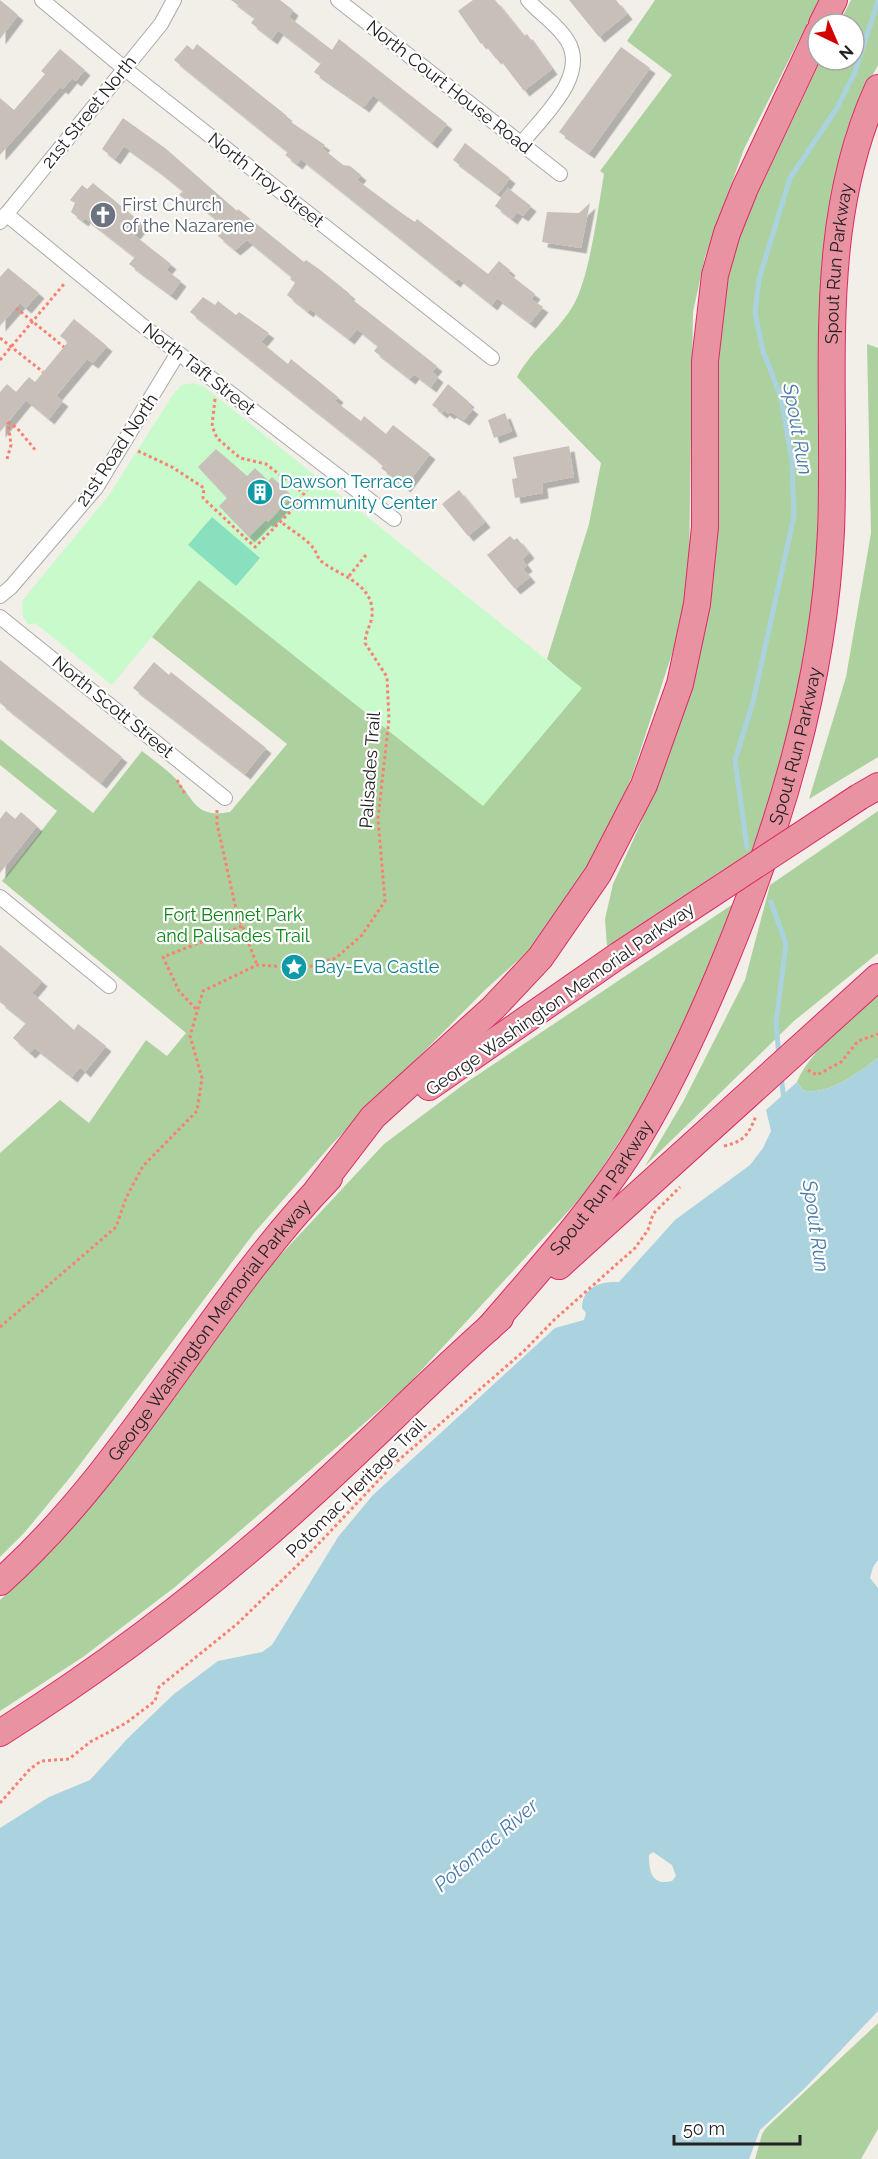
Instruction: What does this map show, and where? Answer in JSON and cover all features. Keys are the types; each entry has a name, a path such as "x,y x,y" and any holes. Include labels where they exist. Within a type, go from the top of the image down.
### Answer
{"highway":[{"path":"317,1190 374,1116 493,1008 540,958 598,874 644,785 680,684 697,604 705,527 705,361 713,285 727,233 745,188 806,58"},
{"name":"Spout Run Parkway","path":"489,1328 577,1224 632,1148 679,1063 706,1006 745,912 772,836 802,726 826,596 832,501 832,302 839,224 856,146 878,88"},
{"name":"George Washington Memorial Parkway","path":"0,1582 72,1509 140,1422 268,1248 317,1190 381,1127 447,1073 619,955 868,791"},
{"path":"0,1733 116,1654 214,1579 306,1500 489,1328 747,1108 801,1046 878,977"}],"street":[{"name":"North Troy Street","path":"42,0 125,69 492,358"},
{"name":"21st Street North","path":"3,218 161,24 174,0"},
{"name":"North Court House Road","path":"338,0 560,174"},
{"path":"521,144 560,96 571,76 574,58 568,41 528,0"},
{"name":"North Taft Street","path":"3,218 394,519"},
{"name":"21st Road North","path":"0,596 11,587 96,488 178,353"},
{"name":"North Scott Street","path":"0,617 225,798"},
{"path":"0,897 109,986"}],"path":[{"path":"0,360 64,284"},
{"path":"16,308 31,324 64,347"},
{"path":"0,338 43,372"},
{"path":"217,397 213,402 212,426 217,438 240,458 266,464 303,494"},
{"path":"7,459 10,451 8,422 17,428 37,452"},
{"path":"138,450 172,467 204,488 203,498 255,547 281,522 317,475"},
{"name":"Palisades Trail","path":"0,1327 116,1227 126,1198 143,1166 197,1111 202,1078 190,1036 203,991 257,965 305,968 336,958 362,935 385,901 378,819 389,719 387,677 365,643 372,615 368,599 363,588 349,576 336,573 318,559 314,548 281,522"},
{"path":"349,576 366,555"},
{"path":"176,779 185,794"},
{"path":"225,798 218,807 216,815 242,926 257,965"},
{"path":"196,1009 179,991 163,957 242,926"},
{"path":"804,1071 808,1070 817,1075 829,1070 841,1062 858,1041 878,1034"},
{"path":"720,1147 740,1142 753,1128 747,1108"},
{"name":"Potomac Heritage Trail","path":"0,1803 30,1769 41,1761 69,1759 90,1742 126,1723 155,1701 159,1687 244,1616 308,1555 393,1465 525,1350 555,1318 635,1248 648,1230 653,1214 687,1180"}],"green space":[{"name":"Fort Bennet Park and Palisades Trail","path":"655,0 819,0 813,12 806,12 806,26 744,149 705,257 693,312 689,563 681,626 632,776 609,830 546,935 486,989 333,1143 254,1233 72,1475 25,1532 0,1557 0,1153 60,1100 89,1123 146,1040 167,1056 186,1033 2,881 57,811 0,765 0,739 93,813 142,751 175,778 202,810 218,813 230,812 287,744 152,637 198,579 483,805 581,689 547,659 589,524 601,463 517,377 530,358 568,314 580,291 589,259 604,174 600,171 672,75 627,41"},
{"path":"851,0 878,0 878,65 862,96 838,180 821,287 817,572 796,698 759,846 607,946 605,919 613,884 640,825 672,742 717,327 724,288 746,218 815,72 866,72 866,12 845,12"},
{"path":"867,344 878,348 878,757 809,799 846,677 871,533"},
{"path":"193,383 203,386 582,688 483,806 199,580 112,685 35,623 29,625 23,617 22,601 109,495 174,393 182,385"},
{"path":"212,517 260,558 236,586 188,545"},
{"path":"878,811 878,953 794,1021 645,1166 683,1102 745,980 770,885"},
{"path":"739,900 690,1018 635,1118 586,1192 405,1388 175,1587 83,1657 0,1711 0,1600 40,1562 121,1469 259,1278 384,1144 467,1082"},
{"path":"878,995 878,1058 832,1087 822,1090 803,1090 797,1082 811,1058 821,1046"},
{"path":"878,2023 878,2129 861,2159 755,2159 766,2128"}],"water":[{"name":"Potomac River","path":"878,1058 878,1560 870,1578 878,1588 878,2011 805,2088 760,2130 749,2159 0,2159 0,1828 49,1797 90,1780 128,1738 174,1694 218,1661 262,1652 272,1645 338,1537 373,1495 555,1328 584,1320 586,1313 582,1308 583,1301 589,1290 599,1284 619,1282 675,1220 750,1165 763,1148 771,1131 766,1110 797,1082 803,1090 822,1090 842,1082","holes":["653,1852 672,1865 676,1876 672,1881 660,1881 651,1872 649,1855"]}],"building":[{"path":"0,0 18,15 0,39"},
{"path":"231,0 280,0 293,10 289,17 332,50 339,39 447,124 432,143 373,95 364,107 314,72 321,63 278,30 272,39 251,23 255,18"},
{"path":"473,0 495,0 524,36 527,34 552,69 524,91 498,57 496,59 483,42 481,44 458,11"},
{"path":"569,0 616,0 627,14 599,37"},
{"path":"197,44 287,116 285,118 325,145 322,148 343,165 350,166 361,175 357,180 415,222 417,219 488,274 499,261 510,270 508,273 535,294 531,299 543,307 530,323 497,298 492,305 458,278 455,282 301,159 297,164 285,155 288,152 174,60 187,45 193,50"},
{"path":"621,47 650,68 589,153 559,132"},
{"path":"60,49 85,70 76,81 72,78 63,89 60,87 0,155 0,98 14,110 45,74 41,71"},
{"path":"123,118 165,148 237,211 238,209 304,262 306,260 319,269 350,294 348,296 437,366 432,372 438,377 431,387 414,374 410,379 374,351 378,346 357,329 349,339 310,309 308,312 287,295 295,283 290,279 292,277 247,240 235,250 218,236 225,226 192,200 190,203 179,195 183,191 156,169 124,146 115,159 102,149"},
{"path":"465,143 510,178 498,194 453,160"},
{"name":"First Church of the Nazarene","path":"93,183 143,224 134,235 171,264 166,270 181,281 171,295 129,264 135,257 85,218 83,221 71,212 75,203 70,200 82,185 87,189"},
{"path":"508,188 531,206 523,216 517,212 512,219 495,206"},
{"path":"590,203 581,248 542,242 547,212 579,213"},
{"path":"8,268 39,293 26,308 20,303 0,326 0,277"},
{"path":"203,297 215,305 218,301 236,315 239,312 269,333 261,342 288,364 291,359 338,397 335,401 361,421 364,416 386,434 393,425 430,454 405,487 381,468 383,466 370,454 190,312"},
{"path":"74,319 107,346 93,363 87,359 56,396 63,401 49,419 26,400 0,432 0,392 7,384 16,392 29,377 35,382 68,342 60,336"},
{"path":"448,384 469,402 467,404 473,409 464,420 451,412 449,414 444,410 442,413 432,405"},
{"path":"505,413 512,431 494,438 488,420"},
{"path":"569,446 574,477 542,483 543,493 515,498 512,479 517,478 513,457"},
{"name":"Dawson Terrace Community Center","path":"216,449 247,476 255,468 268,481 272,477 292,496 268,522 266,520 249,537 219,506 227,498 198,467"},
{"path":"459,490 485,522 468,536 442,504"},
{"path":"510,536 514,540 517,538 529,553 522,559 527,566 523,569 530,577 515,589 487,555"},
{"path":"0,660 122,757 101,783 0,703"},
{"path":"154,662 169,675 171,672 266,748 245,774 133,688"},
{"path":"6,811 15,819 21,812 37,826 0,873 0,819"},
{"path":"0,945 42,981 32,993 74,1030 78,1024 106,1046 85,1072 80,1067 72,1077 35,1048 30,1053 13,1038 26,1023 0,1002"}],"waterway":[{"name":"Spout Run","path":"747,848 735,760 753,702 794,516 792,462 781,397 763,351 755,313 759,279 790,178 837,108 855,72 878,1"},
{"name":"Spout Run","path":"771,902 786,944 776,1023 779,1056"},
{"name":"Spout Run","path":"781,1075 784,1101"}],"place":[{"name":"First Church of the Nazarene","path":"103,215"},
{"name":"Dawson Terrace Community Center","path":"260,492"},
{"name":"Bay-Eva Castle","path":"294,967"}]}
